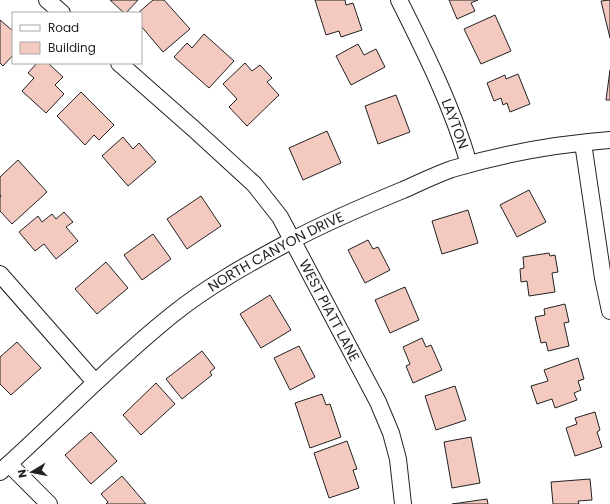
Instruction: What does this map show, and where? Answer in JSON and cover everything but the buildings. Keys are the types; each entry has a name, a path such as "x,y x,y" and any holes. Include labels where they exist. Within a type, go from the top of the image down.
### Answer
{"street":[{"path":"47,0 61,12"},
{"name":"LAYTON","path":"399,0 441,84 462,138 469,164"},
{"name":"WEST PIATT LANE","path":"120,64 196,130 254,184 280,217 366,379 391,433 398,459 403,504"},
{"name":"NORTH CANYON DRIVE","path":"5,468 95,382 167,320 200,294 226,277 293,240 344,214 450,170 469,164 517,154 610,140"},
{"path":"583,143 603,278 610,311"},
{"path":"0,274 95,382"},
{"path":"5,468 49,504"}]}
